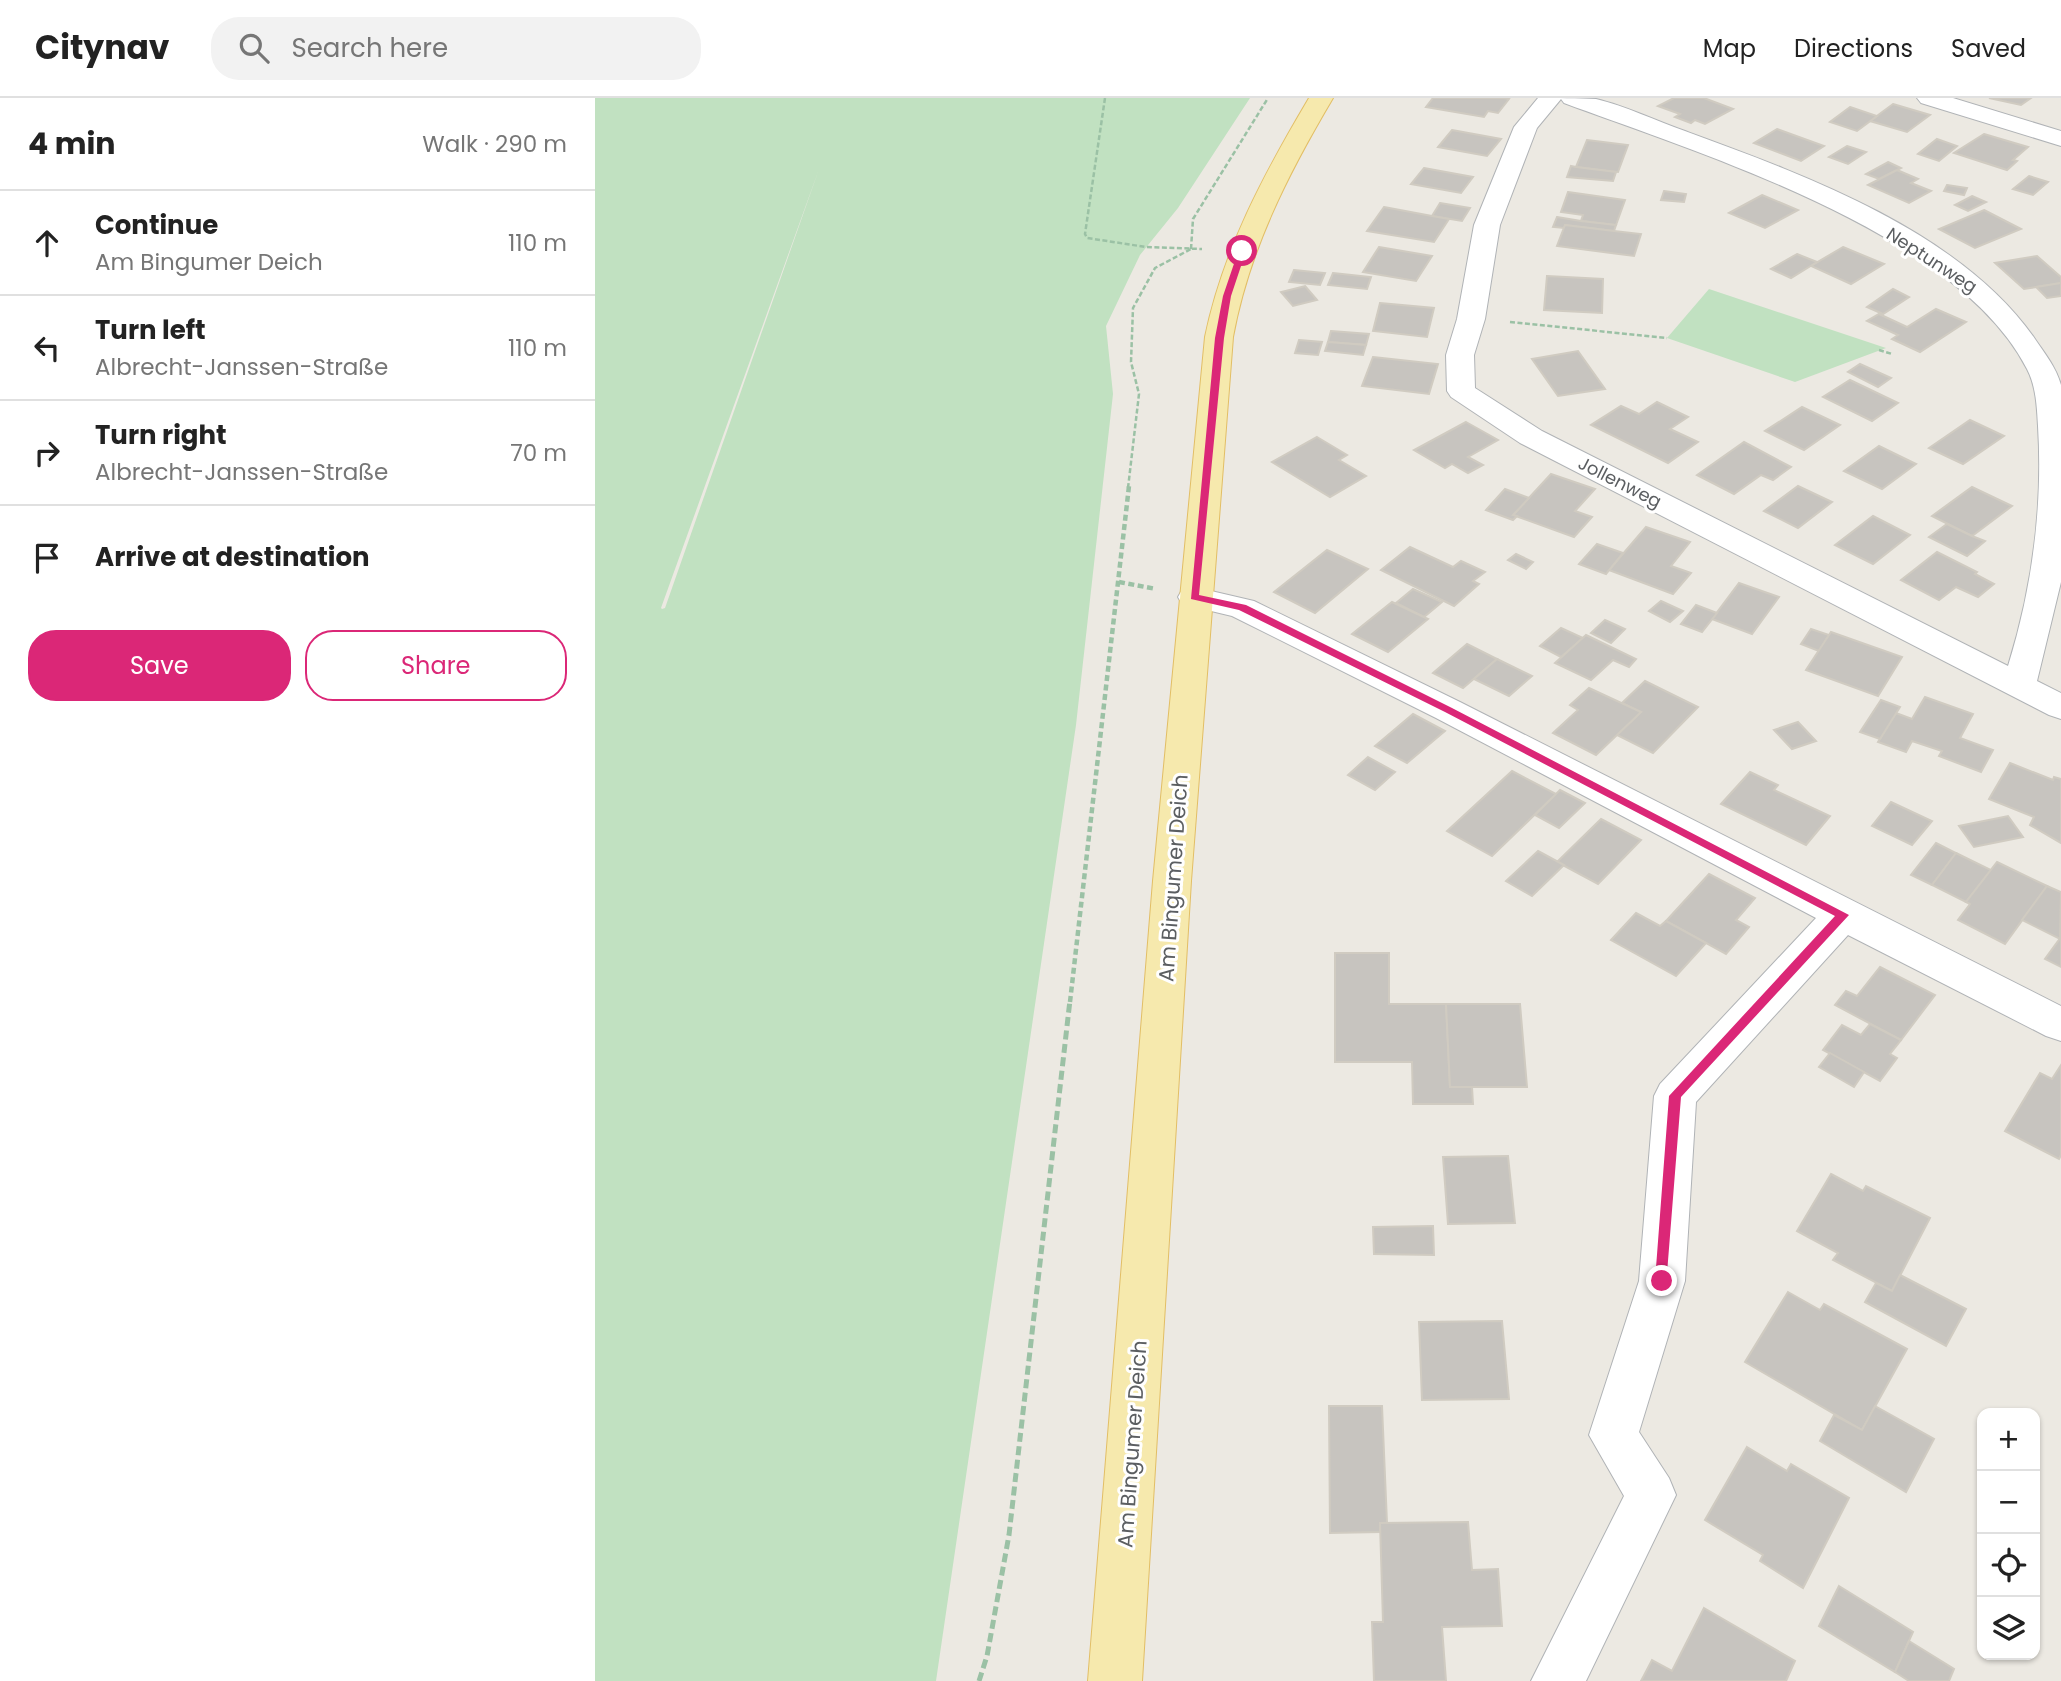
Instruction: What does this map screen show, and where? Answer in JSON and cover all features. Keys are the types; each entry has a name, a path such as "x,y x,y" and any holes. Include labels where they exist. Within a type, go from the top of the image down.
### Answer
{"main road":[{"name":"Am Bingumer Deich","path":"1115,1681 1194,597 1218,350 1227,296 1258,212 1321,98"}],"street":[{"name":"Jollenweg","path":"1550,98 1526,127 1487,225 1471,319 1460,355 1461,391 1531,437 2061,707"},
{"name":"Neptunweg","path":"1572,98 1842,204 1919,247 1968,279 2008,316 2042,369 2058,432 2059,500 2051,575 2037,631 2019,684"},
{"path":"1929,98 2061,139"},
{"path":"1194,597 1242,608 1448,710 2061,1025"},
{"path":"1558,1681 1651,1495 1614,1436 1662,1281 1675,1096 1843,915"}],"path":[{"path":"1105,98 1085,234 1087,238 1146,247 1191,249"},
{"path":"1191,249 1192,219 1268,98"},
{"path":"979,1681 987,1656 1011,1522 1119,582 1139,394 1131,362 1133,308 1156,268 1191,249"},
{"path":"1471,319 1667,338"},
{"path":"1879,350 1892,354"}],"green space":[{"path":"595,98 1250,98 1178,208 1140,255 1106,326 1113,394 1076,725 936,1681 595,1681","holes":["819,169 665,608 661,608"]},
{"path":"1709,289 1886,348 1795,382 1667,338"}],"building":[{"path":"1433,98 1509,99 1498,113 1488,111 1484,117 1426,107"},
{"path":"1674,98 1704,98 1733,109 1705,124 1695,120 1691,123 1675,117 1680,114 1658,106"},
{"path":"1989,98 2031,98 2021,105"},
{"path":"1893,104 1930,115 1907,132 1870,121"},
{"path":"1850,107 1877,116 1857,131 1830,122"},
{"path":"1777,129 1824,146 1801,161 1754,143"},
{"path":"1452,130 1501,139 1487,156 1438,147"},
{"path":"1984,134 2028,147 2013,160 2017,161 2007,170 1954,153"},
{"path":"1937,139 1957,146 1939,161 1918,154"},
{"path":"1587,140 1628,145 1618,172 1576,167"},
{"path":"1847,146 1866,152 1848,164 1829,157"},
{"path":"1888,162 1901,168 1879,179 1866,174"},
{"path":"1571,166 1616,172 1613,181 1567,177"},
{"path":"1424,168 1473,177 1461,193 1411,184"},
{"path":"1897,170 1918,179 1911,183 1931,191 1909,203 1868,185"},
{"path":"2029,176 2048,182 2033,195 2013,189"},
{"path":"1947,185 1967,188 1964,195 1944,191"},
{"path":"1664,191 1686,194 1684,202 1661,200"},
{"path":"1568,192 1625,200 1616,225 1581,221 1583,215 1561,212"},
{"path":"1762,195 1798,210 1765,228 1729,213"},
{"path":"1972,196 1986,202 1968,211 1955,205"},
{"path":"1440,203 1470,208 1462,221 1432,216"},
{"path":"1384,207 1449,219 1434,242 1367,231"},
{"path":"1984,210 2021,229 1975,248 1939,229"},
{"path":"1557,217 1616,225 1614,231 1565,225 1564,228 1553,227"},
{"path":"1565,225 1641,234 1634,256 1557,246"},
{"path":"1379,247 1432,256 1416,281 1363,272"},
{"path":"1843,247 1884,264 1851,284 1811,266"},
{"path":"1797,254 1817,262 1791,278 1771,269"},
{"path":"2037,256 2061,277 2061,283 2024,289 1995,263"},
{"path":"1294,270 1325,273 1320,285 1289,282"},
{"path":"1333,273 1371,277 1367,289 1328,285"},
{"path":"1547,276 1603,279 1602,313 1544,310"},
{"path":"2061,283 2061,296 2047,298 2036,287"},
{"path":"1305,286 1317,300 1293,306 1281,292"},
{"path":"1893,289 1909,297 1883,314 1867,307"},
{"path":"1380,303 1434,308 1427,337 1373,331"},
{"path":"1936,309 1966,322 1920,352 1892,339 1898,335 1867,321 1879,314 1907,327"},
{"path":"1331,331 1369,334 1366,345 1328,342"},
{"path":"1299,340 1322,342 1318,355 1295,353"},
{"path":"1328,342 1366,345 1363,355 1325,351"},
{"path":"1578,351 1605,389 1558,396 1532,359"},
{"path":"1373,357 1438,364 1429,394 1362,386"},
{"path":"1860,364 1891,378 1878,387 1848,372"},
{"path":"1850,380 1898,403 1872,421 1823,397"},
{"path":"1657,402 1688,417 1670,429 1698,442 1668,463 1591,425 1621,406 1639,414"},
{"path":"1802,407 1840,425 1804,450 1765,431"},
{"path":"1970,420 2004,436 1963,464 1929,448"},
{"path":"1466,422 1498,440 1468,457 1483,465 1468,473 1452,464 1445,468 1414,450"},
{"path":"1317,437 1347,455 1339,460 1366,476 1330,497 1272,462"},
{"path":"1744,442 1791,467 1773,480 1761,475 1734,494 1697,475"},
{"path":"1879,446 1916,464 1882,489 1844,471"},
{"path":"1551,474 1595,489 1575,511 1592,517 1574,537 1513,515"},
{"path":"1798,486 1832,502 1798,528 1764,511"},
{"path":"1972,487 2012,506 1972,536 1932,516"},
{"path":"1505,489 1529,498 1513,515 1517,516 1513,520 1486,510"},
{"path":"1873,516 1910,535 1873,564 1835,545"},
{"path":"1947,524 1985,541 1967,556 1929,537"},
{"path":"1646,527 1690,542 1671,566 1691,573 1673,594 1609,570"},
{"path":"1597,544 1623,553 1606,574 1579,564"},
{"path":"1410,547 1453,567 1461,561 1485,572 1473,581 1479,584 1454,606 1381,570"},
{"path":"1327,550 1368,569 1315,613 1274,592"},
{"path":"1937,552 1977,572 1975,574 1994,584 1978,597 1956,587 1939,600 1901,580"},
{"path":"1516,554 1533,562 1526,569 1508,560"},
{"path":"1739,583 1779,597 1752,634 1712,619"},
{"path":"1413,589 1442,602 1424,617 1396,603"},
{"path":"1661,601 1683,611 1670,622 1649,611"},
{"path":"1392,602 1428,619 1388,652 1352,634"},
{"path":"1696,605 1717,613 1702,632 1681,624"},
{"path":"1605,620 1625,629 1611,643 1591,633"},
{"path":"1561,628 1583,638 1561,657 1540,646"},
{"path":"1811,629 1829,635 1819,651 1801,644"},
{"path":"1831,632 1902,657 1878,696 1806,670"},
{"path":"1586,635 1636,659 1629,667 1613,660 1591,680 1555,663"},
{"path":"1467,644 1497,659 1463,688 1433,673"},
{"path":"1497,659 1532,676 1509,696 1474,679"},
{"path":"1645,681 1698,707 1653,753 1617,735 1641,712 1622,703"},
{"path":"1589,688 1641,712 1596,755 1553,733 1578,710 1570,705"},
{"path":"1925,697 1973,714 1960,738 1993,750 1981,772 1939,756 1942,751 1912,741 1906,752 1878,742 1896,713 1912,719"},
{"path":"1881,700 1900,707 1880,739 1860,732"},
{"path":"1413,714 1445,731 1407,763 1375,746"},
{"path":"1798,722 1816,741 1792,749 1774,730"},
{"path":"1368,757 1395,772 1375,790 1348,775"},
{"path":"2010,763 2053,780 2054,777 2061,779 2061,843 2030,825 2034,817 1989,799"},
{"path":"1512,771 1556,794 1492,856 1447,831"},
{"path":"1750,772 1778,785 1774,790 1830,816 1806,845 1721,804"},
{"path":"1560,790 1585,803 1559,828 1535,815"},
{"path":"1891,802 1932,821 1912,845 1872,826"},
{"path":"2008,816 2023,837 1974,847 1959,826"},
{"path":"1601,819 1641,840 1598,884 1557,862"},
{"path":"1936,843 1956,853 1932,885 1911,875"},
{"path":"1538,851 1564,865 1532,896 1506,881"},
{"path":"1956,853 1991,870 1966,902 1932,885"},
{"path":"1997,862 2047,886 2005,944 1958,920 1970,904 1966,902"},
{"path":"1709,874 1755,898 1736,920 1749,927 1726,954 1666,921"},
{"path":"2047,886 2061,892 2060,939 2022,920"},
{"path":"1636,913 1660,926 1666,921 1706,943 1676,976 1611,940"},
{"path":"2061,937 2061,967 2045,959"},
{"path":"1335,953 1389,953 1389,1004 1446,1004 1450,1087 1472,1087 1473,1104 1413,1104 1412,1062 1335,1062"},
{"path":"1880,967 1935,995 1901,1040 1835,1005 1846,991 1857,996"},
{"path":"1446,1004 1520,1004 1527,1087 1450,1087"},
{"path":"1870,1024 1901,1040 1890,1054 1897,1058 1880,1081 1823,1050 1842,1025 1861,1035"},
{"path":"1830,1053 1864,1072 1854,1087 1819,1067"},
{"path":"2061,1065 2059,1159 2005,1131 2040,1073 2052,1079"},
{"path":"1508,1156 1515,1223 1448,1224 1443,1157"},
{"path":"1831,1174 1863,1191 1866,1186 1930,1218 1892,1291 1833,1260 1838,1253 1797,1231"},
{"path":"1433,1226 1434,1255 1374,1254 1373,1227"},
{"path":"1900,1275 1966,1309 1946,1346 1865,1302 1876,1283 1892,1291"},
{"path":"1788,1292 1820,1310 1824,1304 1907,1349 1862,1430 1745,1362"},
{"path":"1502,1321 1509,1399 1422,1400 1419,1322"},
{"path":"1329,1406 1382,1406 1387,1523 1380,1523 1380,1532 1330,1533"},
{"path":"1875,1406 1934,1439 1906,1492 1820,1441 1834,1415 1862,1430"},
{"path":"1747,1447 1787,1471 1791,1464 1849,1498 1803,1588 1760,1561 1763,1555 1705,1520"},
{"path":"1468,1522 1472,1570 1498,1569 1502,1626 1442,1627 1446,1681 1374,1681 1372,1622 1383,1622 1380,1523"},
{"path":"1839,1586 1913,1632 1895,1672 1819,1626"},
{"path":"1704,1608 1795,1661 1786,1681 1641,1681 1652,1660 1672,1671"},
{"path":"1909,1641 1954,1669 1949,1681 1909,1681 1895,1672"}],"route":[{"path":"1242,251 1227,296 1219,338 1194,597 1242,608 1448,710 1843,915 1675,1096 1662,1281"}]}
